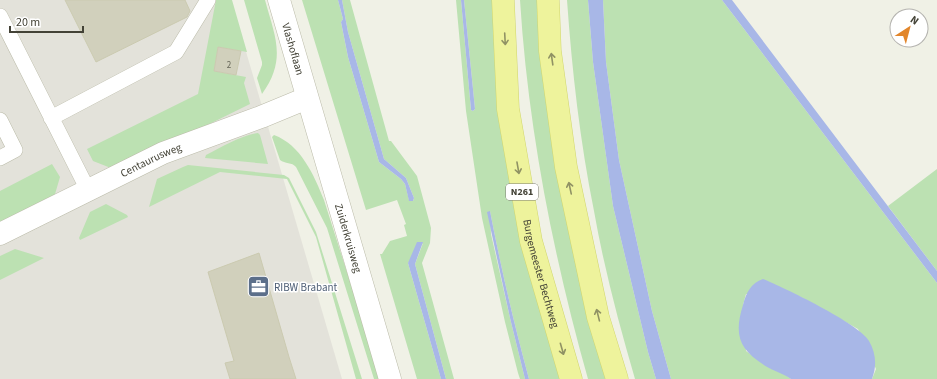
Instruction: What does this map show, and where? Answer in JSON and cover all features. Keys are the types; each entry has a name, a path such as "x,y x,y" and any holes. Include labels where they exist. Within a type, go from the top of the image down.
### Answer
{"main road":[{"name":"Burgemeester Bechtweg","path":"503,0 508,109 531,241 570,379"},
{"path":"548,0 550,51 566,168 598,317 617,379"}],"street":[{"name":"Vlashoflaan","path":"279,0 307,98"},
{"name":"Centaurusweg","path":"0,234 163,153 261,117 307,98"},
{"name":"Zuiderkruisweg","path":"307,98 390,379"}],"lane":[{"path":"52,118 176,52 208,0"},
{"path":"0,16 88,190"},
{"path":"0,120 15,150 0,158"}],"shaded area":[{"path":"0,0 228,0 237,21 342,379 0,379"}],"green space":[{"path":"216,0 232,0 247,52 218,47 214,71 246,77 244,83 250,104 116,170 93,161 87,149 198,94"},
{"path":"244,0 265,0 275,37 277,59 270,81 262,94 257,78 262,62"},
{"path":"302,0 338,0 343,19 341,22 348,57 379,162 401,179 405,184 409,200 413,201 414,198 406,178 384,159 348,32 342,0 350,0 389,141 391,141 417,176 431,228 430,243 422,263 454,379 446,379 415,264 423,243 408,263 441,379 417,379 380,254 382,254 390,241 407,236 404,225 406,224 397,200 366,210"},
{"path":"456,0 461,0 471,110 473,111 475,109 464,0 493,0 560,379 529,379 508,296 490,211 491,234 525,379 520,379 518,373 482,218 466,111"},
{"path":"520,0 540,0 607,379 588,379 575,332 553,238 529,96"},
{"path":"567,0 588,0 593,62 613,206 648,352 656,379 635,379 607,275 589,185 581,132 571,53"},
{"path":"603,0 722,0 937,283 937,379 872,379 876,369 858,329 799,296 746,294 743,305 746,351 770,368 782,372 791,379 671,379 652,311 619,160 606,62"},
{"path":"258,133 260,135 268,164 205,158 206,155 231,142 251,134"},
{"path":"274,135 292,146 299,153 311,171 320,190 381,379 374,379 327,228 296,167 293,164 280,160 272,137"},
{"path":"52,164 60,177 53,201 0,227 0,191"},
{"path":"188,165 284,175 289,178 316,232 362,379 356,379 316,237 287,179 220,172 149,207 157,179"},
{"path":"937,169 937,271 888,206"},
{"path":"106,204 127,215 128,217 80,240 79,238 90,212"},
{"path":"15,249 44,258 0,280 0,256"}],"water":[{"path":"338,0 342,0 348,32 384,159 406,178 414,198 413,201 409,201 405,184 401,179 379,162 348,57 341,22 343,19"},
{"path":"461,0 464,0 475,109 473,111 471,110"},
{"path":"588,0 603,0 606,62 619,160 652,311 671,379 656,379 648,352 613,206 593,62"},
{"path":"722,0 732,0 937,271 937,283"},
{"path":"490,211 508,296 529,379 525,379 510,318 487,212"},
{"path":"417,242 423,242 415,264 446,379 441,379 408,263"},
{"path":"763,279 837,316 863,334 869,341 875,360 875,369 872,379 791,379 759,362 751,355 745,349 739,335 740,316 747,293 755,283"}],"building":[{"path":"65,0 185,0 190,11 187,17 96,62"},
{"path":"218,47 241,51 236,75 214,71"},
{"path":"259,253 296,379 230,379 225,363 234,361 208,272"}],"place":[{"name":"RIBW Brabant","path":"258,287"}]}
